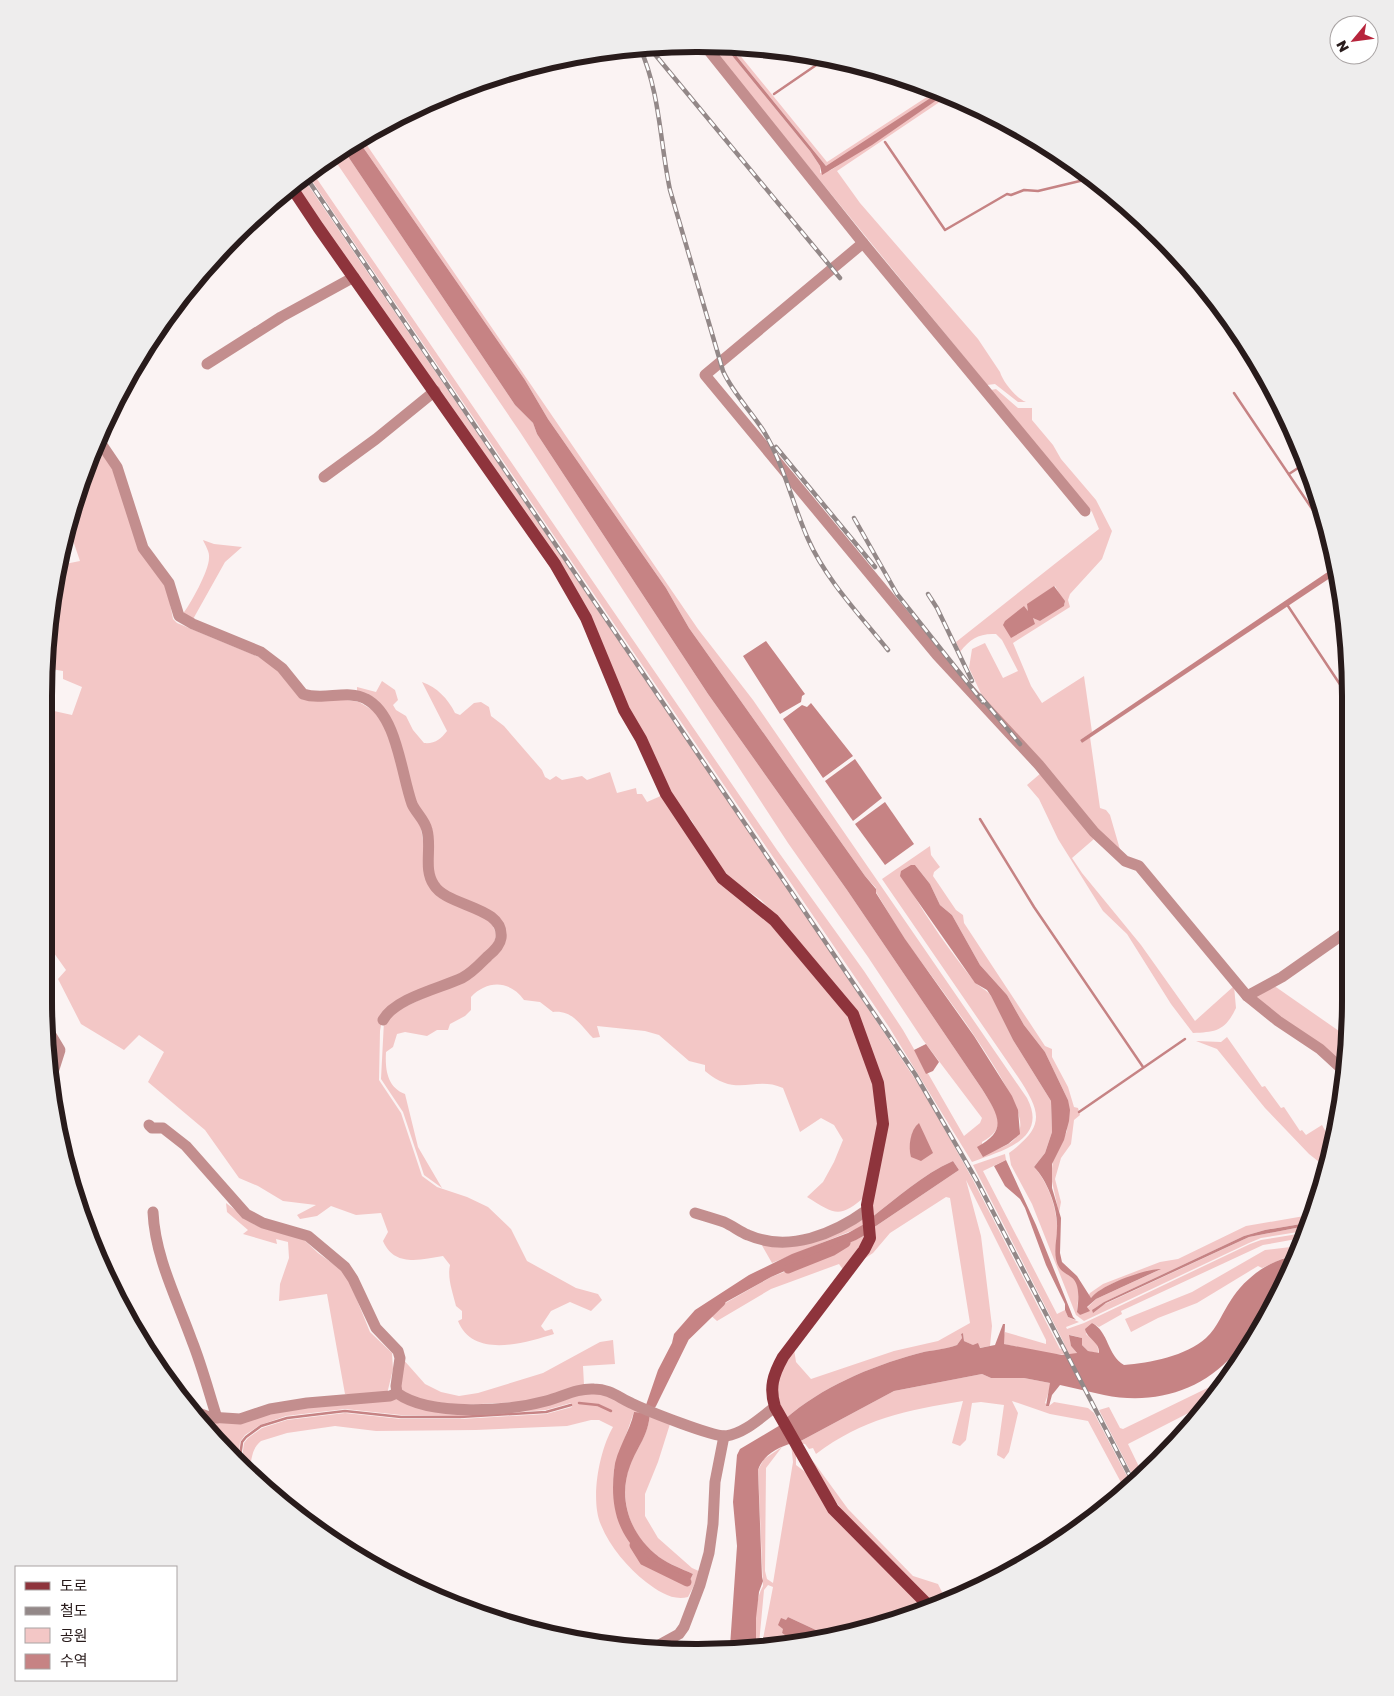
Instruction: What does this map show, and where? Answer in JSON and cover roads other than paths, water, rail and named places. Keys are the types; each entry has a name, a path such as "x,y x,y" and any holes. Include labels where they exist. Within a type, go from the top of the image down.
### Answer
{"main road":[{"path":"296,193 435,390 571,591 600,648 624,710 641,739 660,783 710,861 734,889 761,908 774,920 853,1014 876,1076 882,1111 882,1131 868,1221 870,1238 864,1250 777,1368 771,1385 779,1413 833,1509 925,1601"}],"street":[{"path":"711,53 863,243 1085,511"},
{"path":"863,243 705,375 937,655 1039,766 1094,832 1125,861 1139,866 1246,996 1320,1049 1338,1065"},
{"path":"207,364 281,317 354,277"},
{"path":"324,477 376,439 435,390"},
{"path":"103,447 117,467 143,548 169,583 179,616 193,624 260,652 282,668 303,694 320,697 356,696 373,704 391,725 411,800 427,827 428,861 432,882 441,894 449,900 485,912 499,928 501,938 498,945 471,973 418,995 390,1012 383,1020"},
{"path":"1246,996 1282,977 1342,935"},
{"path":"54,1040 60,1050 56,1062"},
{"path":"149,1125 152,1128 163,1128 186,1146 205,1165 230,1198 246,1214 262,1223 302,1233 345,1268 353,1279 376,1328 398,1350 400,1358 396,1386 398,1393 415,1402 435,1406 484,1408 525,1405 580,1390 595,1389 609,1391 640,1407 724,1436 779,1413"},
{"path":"152,1212 163,1264 193,1344 217,1418"},
{"path":"695,1213 725,1222 748,1236 764,1240 782,1241 820,1237 839,1228 868,1221"},
{"path":"207,1417 247,1418 261,1412 307,1402 390,1396 398,1393"},
{"path":"663,1642 678,1634 684,1627 700,1585 709,1553 713,1524 715,1482 724,1436"}],"water":[{"path":"730,54 735,54 826,166 931,97 937,100 872,145 822,175 820,166 810,151"},
{"path":"363,147 525,380 548,419 666,588 689,628 876,889 876,893 905,939 974,1036 1012,1096 1018,1110 1020,1134 1008,1144 983,1157 977,1147 994,1134 998,1121 988,1098 847,890 708,694 537,434 533,423 515,405 348,156"},
{"path":"1329,571 1330,578 1082,743 1080,740"},
{"path":"1054,586 1065,601 1064,606 1040,621 1033,618 1035,624 1011,638 1003,625 1005,621 1024,606 1028,611 1027,604"},
{"path":"766,641 805,694 802,696 801,702 780,714 743,656"},
{"path":"811,703 853,756 823,778 783,719 802,705 807,707"},
{"path":"855,759 882,798 853,821 825,781"},
{"path":"885,802 914,844 885,865 855,824"},
{"path":"911,865 915,865 930,884 940,905 952,915 980,965 1007,995 1024,1025 1045,1052 1068,1100 1070,1110 1069,1121 1064,1140 1052,1164 1052,1188 1061,1218 1060,1253 1062,1262 1077,1276 1091,1298 1113,1283 1144,1272 1161,1269 1096,1299 1087,1307 1090,1311 1080,1315 1077,1312 1078,1297 1075,1281 1062,1271 1056,1259 1057,1220 1054,1203 1043,1179 1034,1167 1045,1153 1052,1132 1051,1101 1013,1040 987,990 975,983 900,876 901,871"},
{"path":"926,1044 939,1062 933,1071 926,1074 914,1050"},
{"path":"919,1123 933,1153 921,1161 911,1157 910,1148 910,1139"},
{"path":"1006,1160 1036,1225 1073,1317 1076,1320 1068,1317 1065,1304 1046,1265 1025,1208 1020,1199 1005,1186 994,1166"},
{"path":"953,1161 959,1170 873,1228 871,1218 921,1180"},
{"path":"866,1223 867,1234 771,1277 717,1307 692,1325 677,1347 652,1408 646,1405 658,1370 672,1343 674,1334 695,1310 749,1275 792,1254 848,1233"},
{"path":"1300,1224 1299,1227 1249,1237 1106,1303 1093,1313 1092,1310 1104,1302 1244,1236 1265,1230"},
{"path":"1287,1258 1275,1284 1236,1352 1220,1368 1206,1378 1174,1393 1140,1398 1122,1398 1060,1385 1052,1395 1049,1406 1046,1406 1050,1383 1024,1378 991,1378 982,1374 894,1391 797,1443 785,1419 814,1397 847,1379 898,1359 957,1345 963,1333 964,1341 973,1345 978,1343 980,1348 995,1345 1003,1324 1005,1324 1004,1344 1062,1355 1077,1353 1071,1346 1069,1335 1082,1338 1082,1345 1088,1351 1099,1353 1098,1346 1085,1329 1092,1323 1102,1332 1118,1361 1124,1365 1167,1358 1188,1350 1206,1338 1214,1329 1243,1284 1258,1271"},
{"path":"634,1412 650,1413 645,1435 633,1459 626,1479 625,1492 629,1516 634,1528 649,1548 663,1560 693,1574 690,1580 684,1577 682,1580 678,1579 646,1560 625,1536 619,1522 613,1489 614,1470 617,1455"},
{"path":"782,1424 793,1443 772,1452 763,1460 758,1470 763,1581 759,1592 756,1640 730,1642 737,1546 733,1502 737,1455 740,1449"},
{"path":"788,1617 819,1632 788,1637 782,1633 783,1629 778,1625 781,1618 786,1620"}],"waterway":[{"path":"774,94 818,64"},
{"path":"885,142 945,230 1007,194 1011,195 1024,190 1038,191 1082,181"},
{"path":"1234,393 1314,512"},
{"path":"1289,474 1299,468"},
{"path":"1288,606 1342,687"},
{"path":"980,819 1034,907 1143,1067"},
{"path":"1079,1112 1185,1039"},
{"path":"788,1269 833,1251 846,1243"},
{"path":"652,1404 685,1337 721,1302"},
{"path":"579,1403 598,1405 611,1411"},
{"path":"240,1454 242,1442 246,1437 261,1426 287,1418 345,1411 401,1417 460,1417 546,1412 571,1405"},
{"path":"634,1545 644,1561 687,1582"}],"railway":[{"path":"655,54 840,278"},
{"path":"643,55 656,100 670,190 723,371 732,387 763,430 777,456 802,525 815,554 844,597 888,650"},
{"path":"310,183 915,1074 977,1181 1130,1476"},
{"path":"776,447 875,567"},
{"path":"854,518 897,594 983,702"},
{"path":"928,594 937,608 972,681"},
{"path":"980,696 1020,744"}]}
